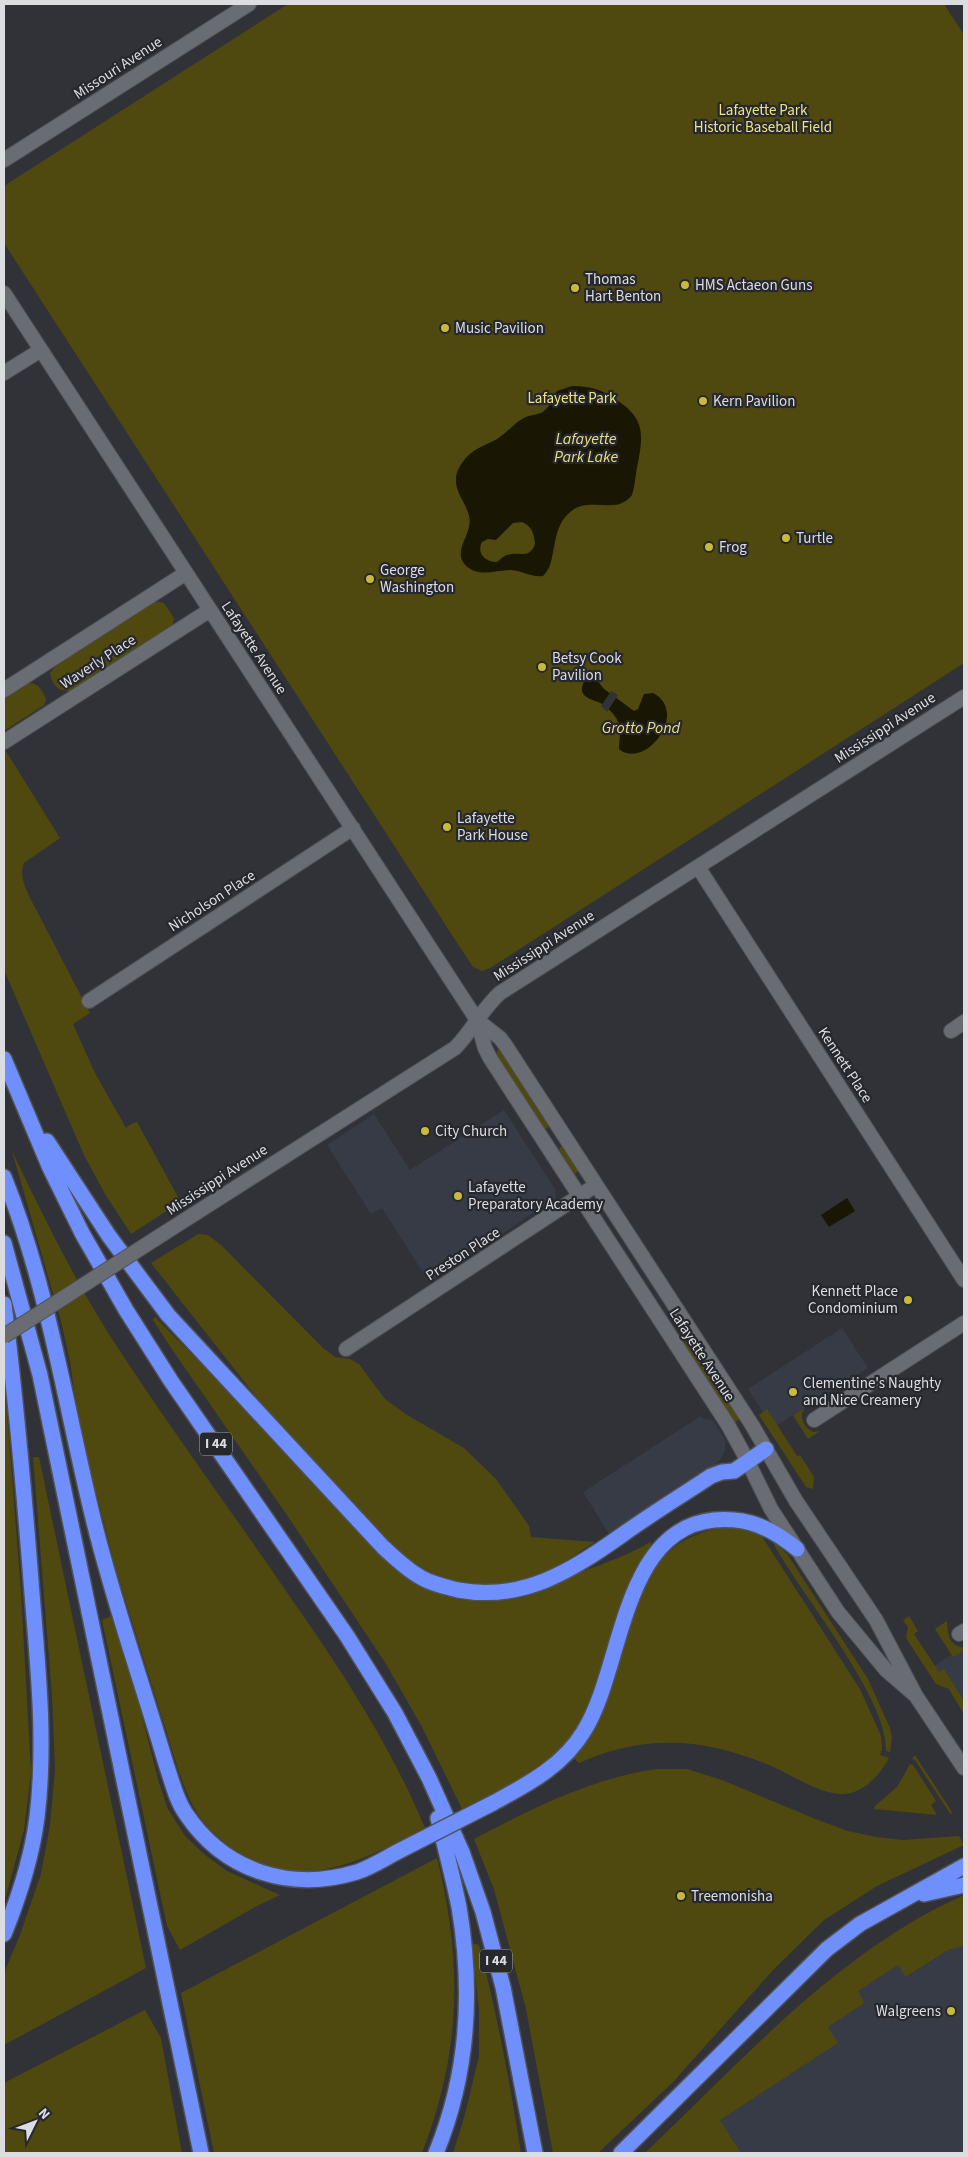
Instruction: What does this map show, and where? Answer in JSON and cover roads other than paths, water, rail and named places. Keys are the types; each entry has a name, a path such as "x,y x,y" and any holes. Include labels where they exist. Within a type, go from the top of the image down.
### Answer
{"highway":[{"name":"I 44","path":"4,1059 82,1233 126,1310 171,1381 347,1636 395,1713 428,1778 462,1852 483,1912 503,1988 535,2153"},
{"path":"21,1100 109,1236 168,1315 383,1547 403,1565 423,1578 447,1588 470,1592 497,1593 522,1590 546,1580 609,1545 711,1476 722,1472 734,1471 766,1449"},
{"path":"4,1177 21,1221 51,1331 77,1453 108,1574 169,1774 185,1813 214,1846 233,1860 254,1871 280,1878 304,1881 332,1878 358,1871 493,1803 550,1770 568,1753 584,1732 595,1711 606,1686 630,1601 641,1574 653,1556 667,1541 684,1529 710,1520 734,1519 756,1523 768,1528 797,1549"},
{"path":"4,1243 40,1375 201,2153"},
{"path":"4,1304 21,1457 40,1716 41,1768 37,1819 17,1902 4,1934"},
{"path":"428,1778 458,1907 466,1962 467,2011 463,2053 455,2095 436,2153"},
{"path":"621,2153 812,1962 860,1924 964,1866"},
{"path":"905,1898 964,1885"}],"street":[{"name":"Missouri Avenue","path":"4,160 233,8 249,4"},
{"name":"Lafayette Avenue","path":"4,293 477,1020 490,1058 728,1425 771,1510 853,1633 886,1670 916,1696"},
{"path":"4,373 41,350"},
{"name":"Waverly Place","path":"4,690 186,573"},
{"name":"Waverly Place","path":"4,742 210,610"},
{"name":"Mississippi Avenue","path":"4,1336 448,1053 464,1039 500,993 964,697"},
{"name":"Nicholson Place","path":"89,1001 352,828"},
{"name":"Kennett Place","path":"698,867 964,1280"},
{"name":"Lafayette Avenue","path":"477,1020 500,1038 506,1046 766,1449 796,1501 880,1628 916,1696 964,1768"},
{"path":"951,1031 964,1022"},
{"name":"Preston Place","path":"346,1349 596,1185"},
{"path":"814,1420 964,1322"}],"water":[{"name":"Lafayette Park Lake","path":"572,386 595,389 610,396 633,414 638,421 640,429 641,447 632,495 618,504 585,505 569,513 559,529 551,563 543,576 510,570 483,573 473,571 461,558 470,518 457,487 458,470 472,452 497,439 524,418 543,412 549,406 557,391","holes":["522,522 532,531 535,540 533,549 530,552 507,555 497,562 489,561 481,554 480,546 482,542 488,539 496,540 513,523"]},
{"name":"Grotto Pond","path":"589,674 593,675 604,689 634,711 638,709 644,694 653,693 663,702 667,713 665,725 660,736 651,746 640,752 629,754 619,749 620,728 614,715 605,706 583,694 583,684"},
{"path":"847,1198 855,1211 829,1227 821,1215"}],"place":[{"name":"HMS Actaeon Guns","path":"685,285"},
{"name":"Thomas Hart Benton","path":"575,288"},
{"name":"Music Pavilion","path":"445,328"},
{"name":"Kern Pavilion","path":"703,401"},
{"name":"Turtle","path":"786,538"},
{"name":"Frog","path":"709,547"},
{"name":"George Washington","path":"370,579"},
{"name":"Betsy Cook Pavilion","path":"542,667"},
{"name":"Lafayette Park House","path":"447,827"},
{"name":"City Church","path":"425,1131"},
{"name":"Lafayette Preparatory Academy","path":"458,1196"},
{"name":"Kennett Place Condominium","path":"908,1300"},
{"name":"Clementine's Naughty and Nice Creamery","path":"793,1392"},
{"name":"Treemonisha","path":"681,1896"},
{"name":"Walgreens","path":"951,2011"}],"park label":[{"name":"Lafayette Park Historic Baseball Field","path":"763,118"},
{"name":"Lafayette Park","path":"572,398"}]}
